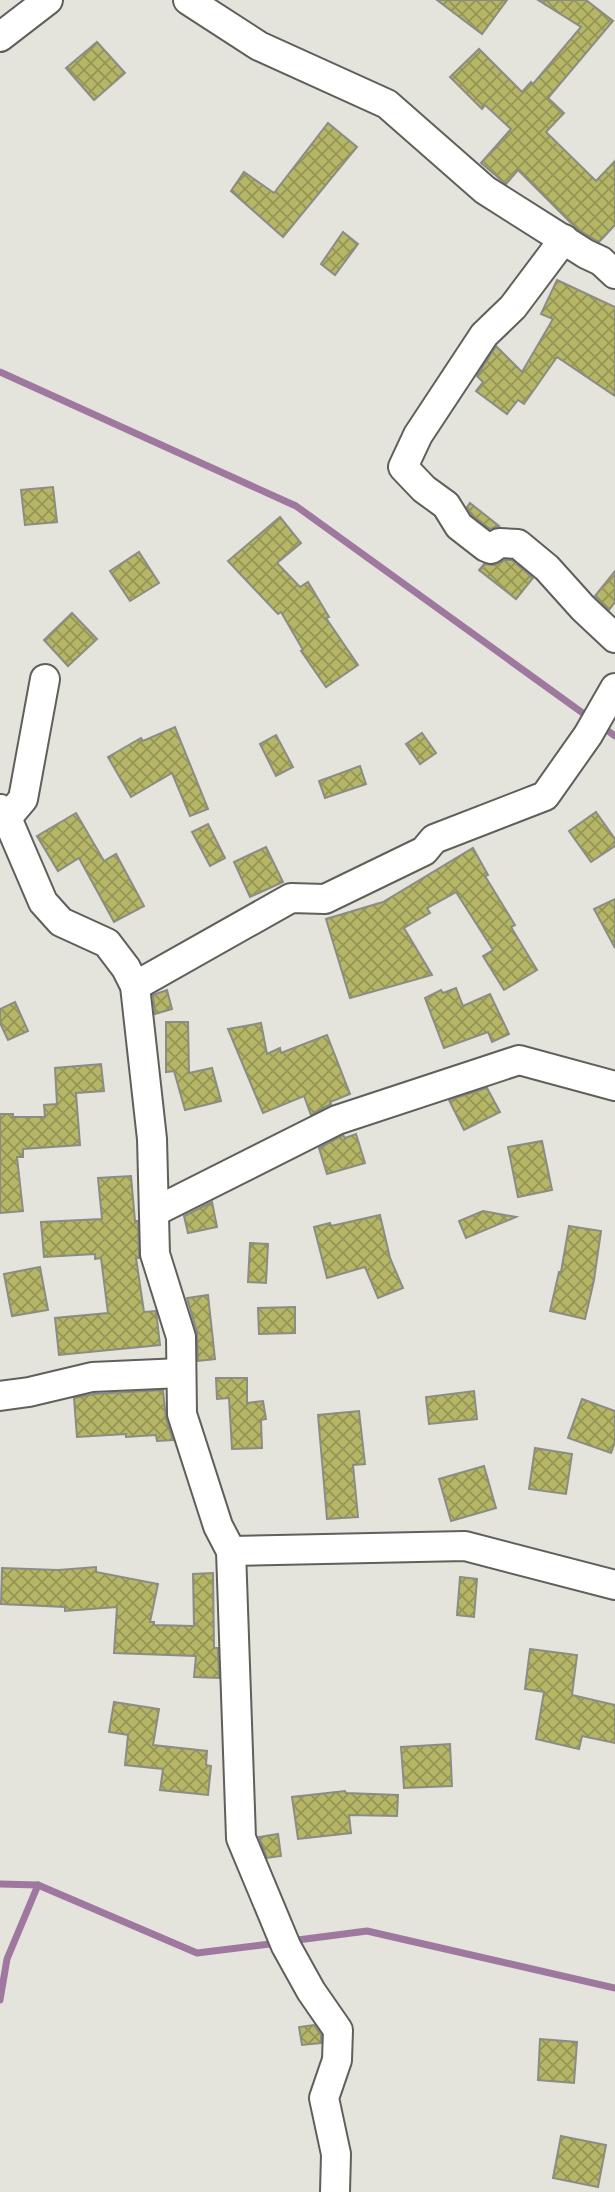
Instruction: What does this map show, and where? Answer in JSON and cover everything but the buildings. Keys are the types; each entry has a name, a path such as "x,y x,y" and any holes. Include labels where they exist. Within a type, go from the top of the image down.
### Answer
{"street":[{"path":"0,37 48,0"},
{"path":"188,0 259,46 387,104 485,190 601,261 615,274"},
{"path":"564,240 513,307 484,335 418,435 403,467 424,489 446,505 459,526 486,547 491,549 499,542 519,544 547,568 615,638"},
{"path":"45,679 23,799 4,814 43,902 61,922 107,943 126,968 135,986 152,1139 155,1254 181,1337 183,1414 218,1526 231,1551 241,1838 286,1946 311,1991 338,2030 337,2060 324,2098 336,2154 335,2192"},
{"path":"135,986 291,898 325,900 424,851 434,839 545,796 588,735 615,688"},
{"path":"154,1212 337,1120 519,1060 615,1086"},
{"path":"0,1396 92,1377 181,1373"},
{"path":"231,1551 465,1546 615,1585"}],"waterway":[{"path":"0,372 296,506 591,719"},
{"path":"601,726 615,736"},
{"path":"0,1884 38,1885 197,1953 278,1943"},
{"path":"0,2000 7,1959 38,1885"},
{"path":"290,1941 367,1931 615,1988"}]}
